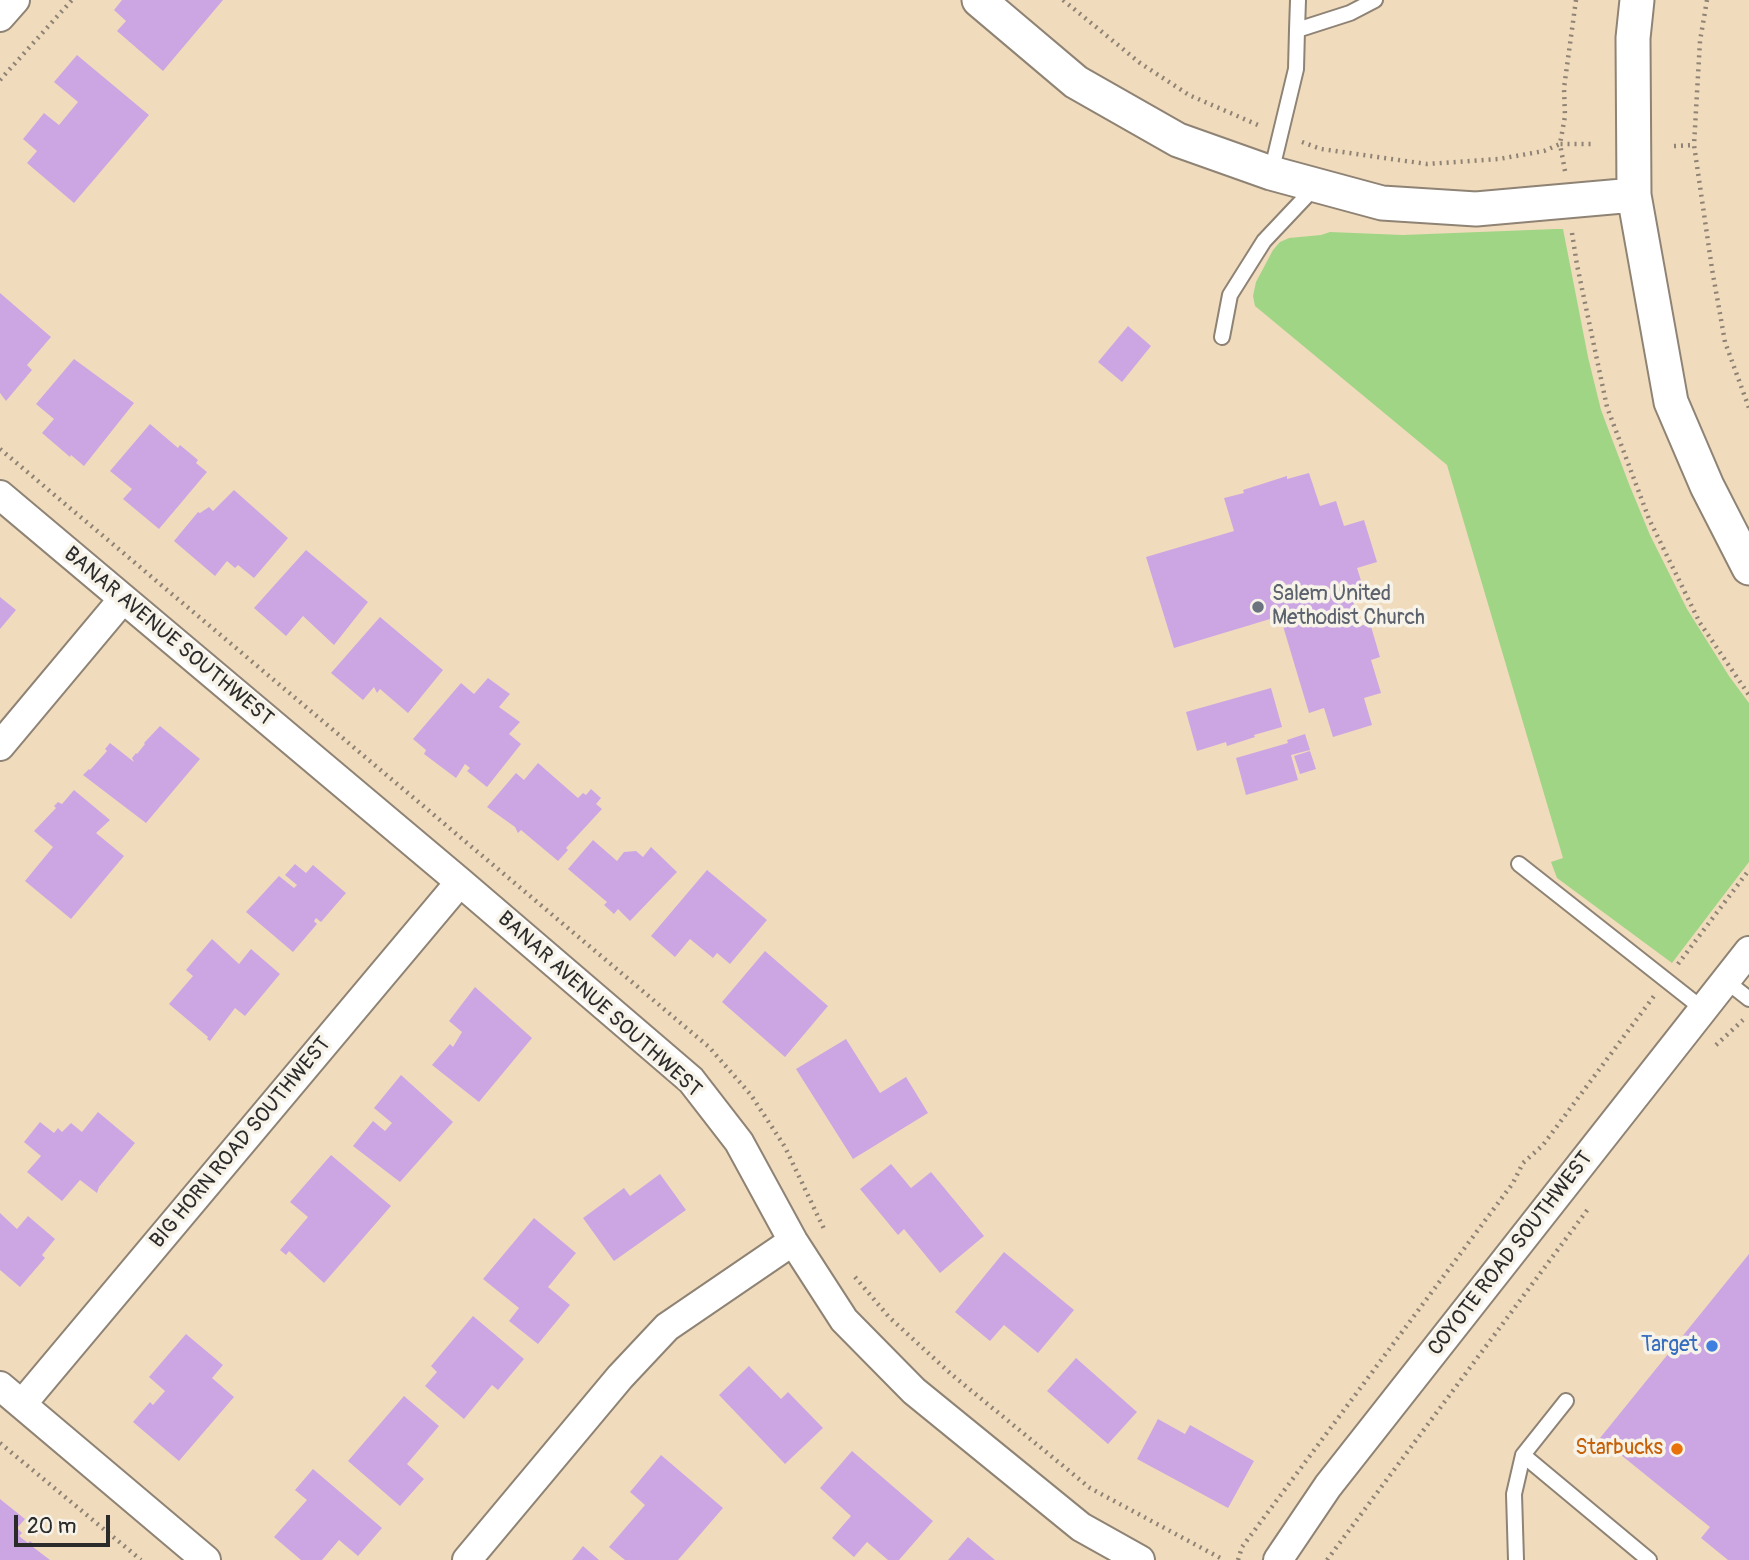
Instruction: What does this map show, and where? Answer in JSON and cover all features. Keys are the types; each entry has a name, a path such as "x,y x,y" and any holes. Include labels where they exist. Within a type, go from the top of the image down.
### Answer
{"street":[{"path":"0,17 15,0"},
{"path":"1637,0 1633,38 1634,195 1671,402 1707,486 1749,568"},
{"path":"987,3 1076,82 1178,139 1271,173 1382,203 1476,209 1634,195"},
{"name":"BANAR AVENUE SOUTHWEST","path":"0,495 691,1080 739,1142 793,1241 844,1320 914,1391 1081,1527 1140,1560"},
{"path":"0,746 123,600"},
{"name":"BIG HORN ROAD SOUTHWEST","path":"22,1404 460,882"},
{"name":"COYOTE ROAD SOUTHWEST","path":"1278,1560 1328,1486 1749,951"},
{"path":"467,1560 620,1377 667,1327 793,1241"},
{"path":"0,1385 206,1560"}],"lane":[{"path":"1271,173 1296,69 1298,0"},
{"path":"1297,30 1350,13 1375,0"},
{"path":"1222,337 1230,295 1264,241 1315,186"},
{"path":"1519,864 1704,1010"},
{"path":"1726,981 1749,999"},
{"path":"1516,1560 1514,1494 1523,1455 1566,1401"},
{"path":"1523,1455 1649,1560"}],"path":[{"path":"0,80 72,0"},
{"path":"1063,0 1140,63 1189,94 1321,149 1426,164 1499,159 1544,151 1560,144 1594,144"},
{"path":"1567,182 1560,144 1565,117 1564,88 1576,0"},
{"path":"1707,0 1700,41 1694,145 1725,342 1749,408"},
{"path":"1674,146 1694,145"},
{"path":"1572,233 1607,407 1649,519 1700,622 1749,695"},
{"path":"1238,1560 1241,1547 1513,1183 1522,1163 1543,1145 1749,870"},
{"path":"1709,1052 1749,1014"},
{"path":"1327,1560 1595,1200"},
{"path":"0,1443 141,1560"}],"green space":[{"path":"1563,229 1601,410 1629,484 1650,535 1687,609 1749,703 1749,862 1672,963 1557,878 1551,862 1563,858 1447,465 1255,306 1253,296 1256,282 1273,250 1280,242 1289,238 1330,232 1403,235"}],"building":[{"path":"122,0 223,0 163,71 117,31 126,21 114,10"},
{"path":"77,55 149,115 74,203 27,163 37,151 23,139 44,113 59,125 78,102 54,82"},
{"path":"0,293 51,337 27,365 32,370 6,401 0,393"},
{"path":"1128,326 1151,346 1122,382 1098,362"},
{"path":"74,359 134,403 84,466 42,433 54,419 36,404"},
{"path":"150,424 178,448 180,445 198,460 196,463 207,472 159,529 123,499 132,489 110,471"},
{"name":"Salem United Methodist Church","path":"1309,473 1320,506 1336,501 1344,526 1364,520 1377,562 1357,568 1365,593 1352,597 1360,626 1370,623 1380,657 1371,660 1381,693 1364,698 1372,725 1333,737 1324,708 1309,713 1280,616 1174,648 1146,557 1234,531 1224,498 1287,476 1287,479"},
{"path":"234,490 288,538 254,578 238,565 235,568 227,561 215,576 174,541 198,512 209,507 213,511"},
{"path":"306,550 368,602 334,645 303,616 286,636 254,608"},
{"path":"0,597 16,610 0,629"},
{"path":"380,617 443,670 408,713 380,689 377,693 374,687 363,700 331,673"},
{"path":"488,678 510,694 499,707 520,722 509,734 521,744 487,787 467,771 470,768 465,764 456,778 424,754 426,750 413,739 461,683 474,694"},
{"path":"1271,688 1282,727 1227,746 1226,742 1197,751 1186,712"},
{"path":"160,726 200,759 146,823 83,775 107,751 105,749 110,743 134,762 132,758"},
{"path":"1305,734 1310,750 1291,755 1298,780 1246,795 1236,758 1288,743 1287,740"},
{"path":"1310,751 1316,769 1300,774 1294,756"},
{"path":"538,763 578,798 591,789 601,798 596,804 602,809 566,848 568,850 558,861 521,830 518,833 515,827 487,807 516,773 524,780"},
{"path":"74,790 110,820 96,833 124,856 71,919 25,881 53,847 34,831 56,808 54,806 58,802 62,804"},
{"path":"593,840 617,861 624,852 636,851 643,857 651,847 677,872 630,921 618,909 614,914 604,905 607,902 568,869"},
{"path":"295,864 306,873 313,865 346,893 321,922 316,918 314,921 317,924 293,952 246,912 279,876 294,888 297,885 285,875"},
{"path":"707,870 767,920 730,964 717,953 713,958 690,939 675,957 651,936"},
{"path":"212,939 239,964 251,949 280,974 245,1016 235,1008 210,1041 169,1004 193,976 186,970"},
{"path":"765,951 828,1006 785,1057 722,1002"},
{"path":"475,987 532,1038 479,1102 432,1065 450,1044 453,1047 462,1032 449,1021"},
{"path":"846,1039 880,1093 906,1077 928,1113 853,1159 796,1069"},
{"path":"401,1075 453,1122 400,1182 353,1146 373,1121 385,1131 392,1123 374,1108"},
{"path":"98,1112 135,1143 97,1193 80,1180 62,1201 27,1172 41,1156 24,1142 40,1122 54,1133 58,1128 62,1132 71,1123 82,1132"},
{"path":"331,1155 391,1206 324,1283 289,1251 286,1255 280,1250 308,1217 290,1202"},
{"path":"891,1164 911,1188 931,1172 984,1236 940,1273 904,1229 898,1235 860,1189"},
{"path":"660,1174 686,1210 614,1261 583,1218 624,1188 630,1196"},
{"path":"0,1213 17,1229 28,1216 55,1239 42,1255 45,1258 20,1287 0,1270"},
{"path":"534,1218 576,1253 548,1287 570,1305 538,1344 509,1321 519,1308 483,1279"},
{"path":"1004,1252 1074,1310 1038,1353 1004,1325 990,1341 955,1312"},
{"name":"Target","path":"1749,1254 1749,1560 1728,1560 1701,1538 1710,1527 1600,1438"},
{"path":"473,1316 524,1359 498,1390 492,1385 464,1419 425,1386 437,1372 431,1366"},
{"path":"186,1334 223,1365 212,1378 234,1397 179,1461 133,1422 150,1402 153,1405 165,1391 149,1377"},
{"path":"1076,1358 1137,1412 1108,1444 1047,1391"},
{"path":"749,1366 781,1399 788,1392 823,1428 785,1464 719,1395"},
{"path":"404,1396 439,1426 407,1464 424,1479 400,1506 348,1461"},
{"path":"1158,1419 1185,1434 1190,1425 1254,1461 1228,1508 1137,1459"},
{"path":"852,1451 933,1521 899,1560 888,1560 867,1542 854,1557 832,1538 851,1516 820,1488"},
{"path":"661,1455 723,1508 678,1560 625,1560 609,1547 645,1505 630,1492"},
{"path":"313,1469 382,1528 358,1556 339,1540 322,1560 301,1560 274,1537 307,1500 295,1490"},
{"path":"0,1499 25,1519 17,1528 22,1533 19,1536 28,1543 30,1541 35,1545 33,1547 50,1560 0,1560"},
{"path":"968,1537 995,1560 948,1560"},
{"path":"583,1546 599,1560 572,1560"}],"place":[{"name":"Salem United Methodist Church","path":"1258,607"},
{"name":"Target","path":"1712,1346"},
{"name":"Starbucks","path":"1677,1449"}]}
